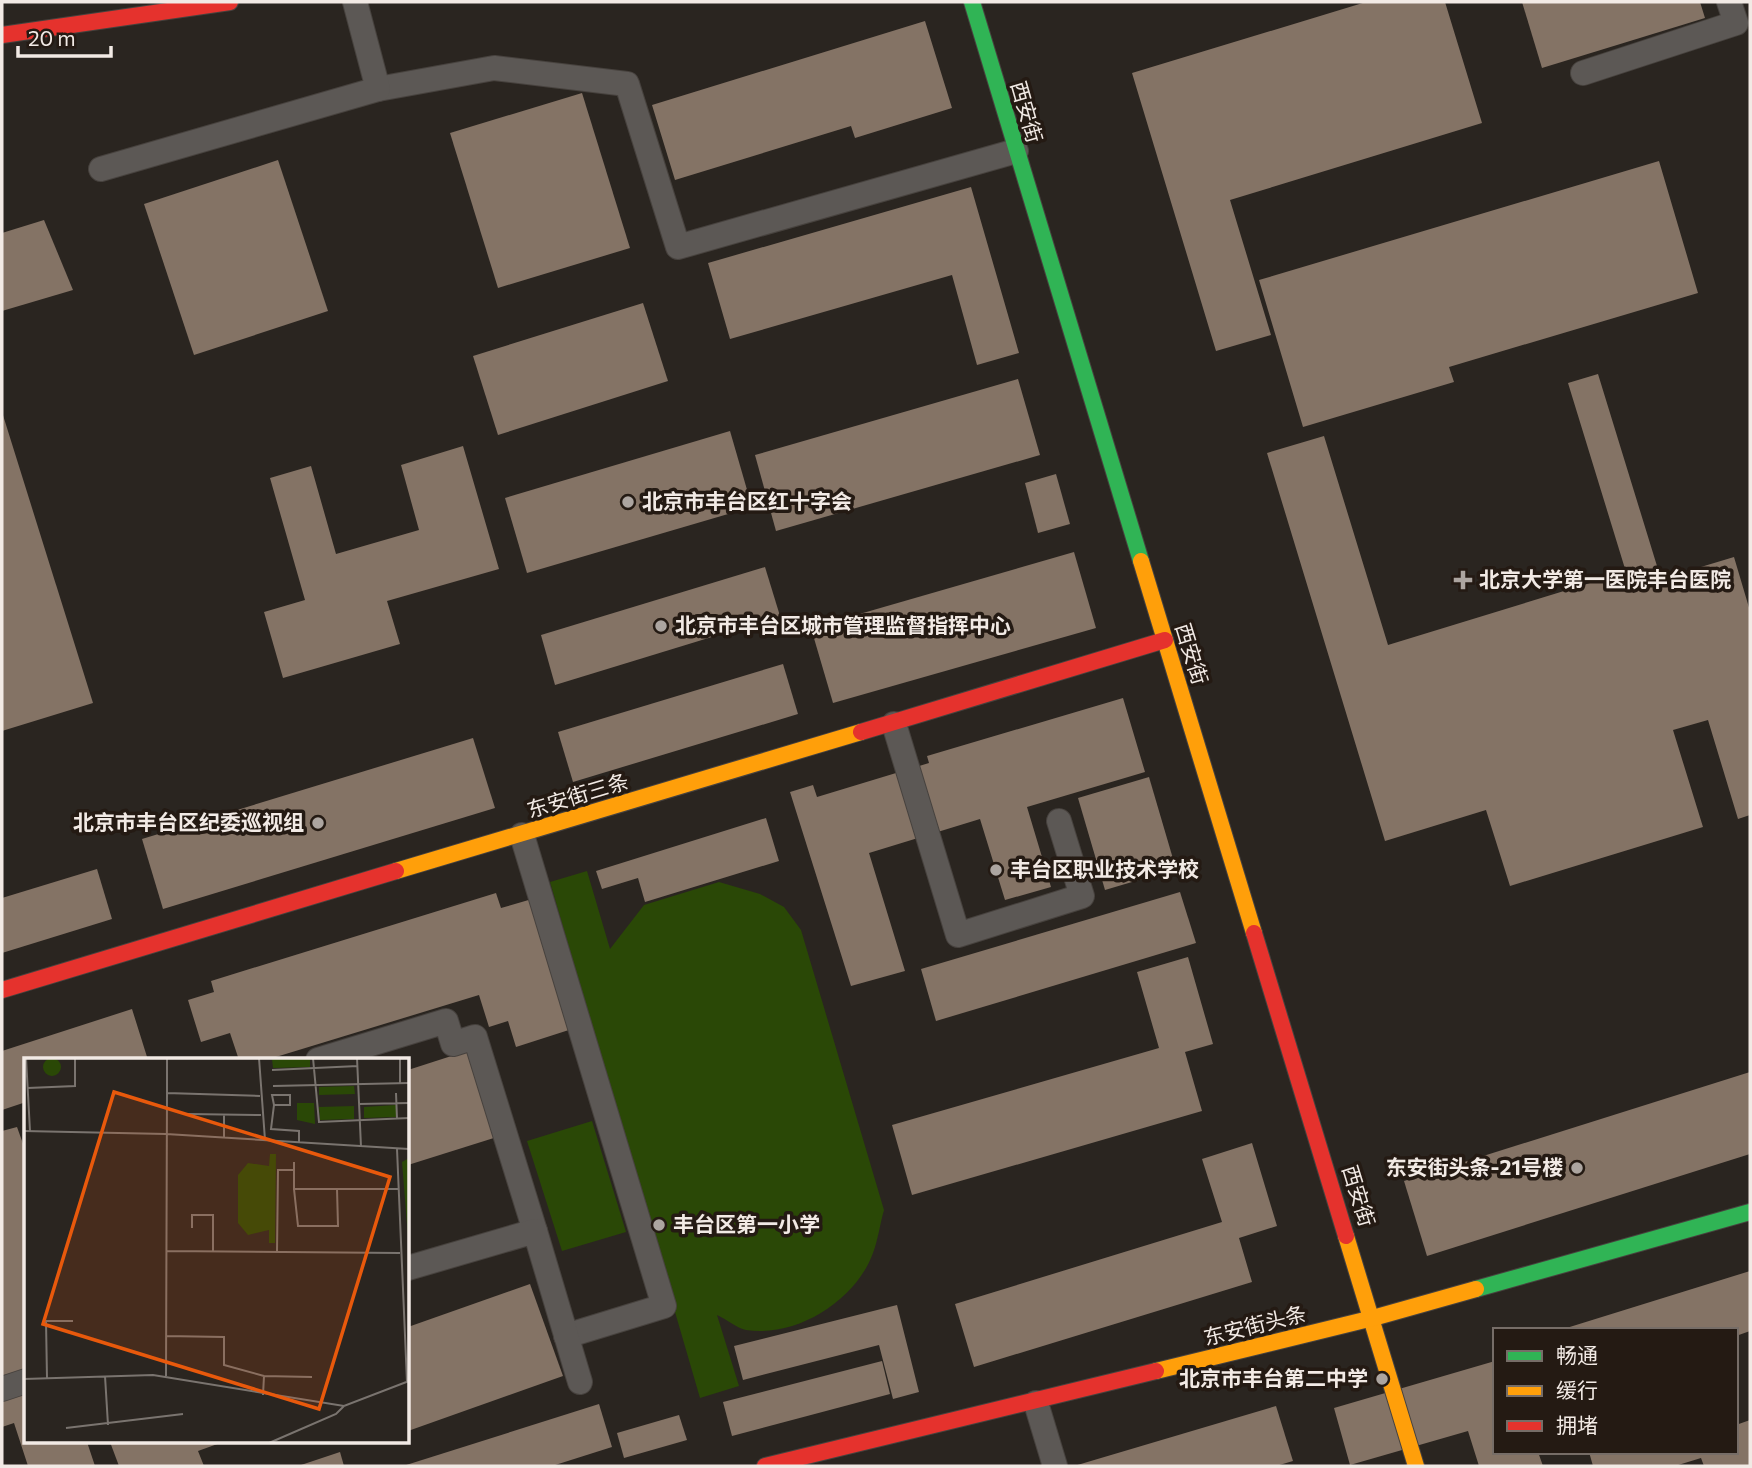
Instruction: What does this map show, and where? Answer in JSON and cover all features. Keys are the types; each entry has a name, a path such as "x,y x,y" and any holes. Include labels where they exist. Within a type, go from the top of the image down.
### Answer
{"street":[{"path":"2,35 230,2"},
{"path":"355,2 379,89"},
{"name":"西安街","path":"972,2 1416,1466"},
{"path":"1583,73 1736,23 1729,2"},
{"path":"101,169 379,89 494,68 627,84 678,247 1016,151"},
{"name":"东安街三条","path":"2,990 894,724 1165,640"},
{"path":"894,724 958,935 1082,896 1059,821"},
{"path":"522,835 664,1306 566,1336"},
{"path":"325,1058 446,1021 453,1044 475,1037 580,1382"},
{"name":"东安街头条","path":"765,1466 792,1463 1373,1318 1750,1212"},
{"path":"410,1267 535,1231"},
{"path":"2,1389 24,1382"},
{"path":"1035,1403 1055,1466"}],"green space":[{"path":"587,871 610,949 644,905 719,882 760,894 784,907 801,930 884,1210 875,1248 865,1270 839,1300 822,1312 804,1322 765,1331 743,1329 717,1315 739,1386 700,1398 550,882"},
{"path":"592,1121 626,1232 562,1251 527,1141"}],"building":[{"path":"1366,2 1445,2 1482,123 1230,200 1271,335 1216,351 1132,73"},
{"path":"1522,2 1700,2 1705,18 1542,68"},
{"path":"925,21 952,108 855,138 851,126 675,180 652,105"},
{"path":"582,93 630,248 498,288 450,133"},
{"path":"278,160 328,311 194,355 144,204"},
{"path":"1659,161 1698,293 1449,367 1454,382 1303,427 1259,280"},
{"path":"971,187 1019,353 977,365 952,275 730,339 708,263"},
{"path":"44,220 73,290 2,311 2,233"},
{"path":"643,303 668,381 498,435 473,356"},
{"path":"1598,374 1661,579 1734,557 1750,611 1750,815 1738,819 1708,720 1673,730 1703,827 1510,886 1486,810 1385,841 1267,453 1324,436 1388,645 1626,572 1568,383"},
{"path":"1018,379 1040,455 776,531 755,455"},
{"path":"2,412 93,703 2,731"},
{"name":"北京市丰台区红十字会","path":"730,431 752,507 527,573 505,498"},
{"path":"463,446 499,569 387,601 400,644 283,678 264,612 305,600 270,478 311,466 336,554 419,530 401,465"},
{"path":"1056,474 1070,524 1038,533 1025,483"},
{"path":"1074,552 1096,628 833,703 811,628"},
{"name":"北京市丰台区城市管理监督指挥中心","path":"765,567 780,616 555,685 541,635"},
{"path":"783,664 798,714 573,782 558,732"},
{"path":"1123,698 1145,772 1027,807 1051,887 1005,900 980,819 869,853 905,971 851,986 790,792 813,785 817,797 929,763 927,756"},
{"name":"北京市丰台区纪委巡视组","path":"473,738 495,808 163,909 142,839"},
{"path":"1149,777 1176,869 1105,890 1078,798"},
{"path":"766,818 779,861 645,902 638,878 602,889 596,871"},
{"path":"97,869 112,919 2,953 2,898"},
{"path":"1180,892 1196,943 936,1021 921,969"},
{"path":"496,893 501,908 532,899 572,1029 516,1047 508,1021 489,1027 479,995 273,1058 238,1058 230,1033 201,1042 188,1000 214,992 211,981"},
{"path":"1188,957 1213,1044 1185,1052 1202,1111 912,1195 892,1125 1159,1048 1137,972"},
{"path":"132,1009 147,1058 24,1058 24,1103 2,1110 2,1051"},
{"path":"470,1050 497,1137 410,1164 410,1069"},
{"name":"东安街头条-21号楼","path":"1750,1072 1750,1154 1427,1256 1404,1181"},
{"path":"17,1127 24,1146 24,1444 88,1444 95,1466 28,1466 14,1423 2,1427 2,1131"},
{"path":"1252,1143 1277,1226 1239,1238 1252,1282 974,1367 955,1304 1222,1222 1202,1159"},
{"path":"1750,1271 1750,1331 1738,1335 1738,1328 1566,1328"},
{"path":"530,1284 563,1376 410,1430 410,1326"},
{"path":"897,1305 919,1392 893,1399 879,1345 743,1380 734,1346"},
{"path":"882,1361 890,1394 732,1436 723,1402"},
{"path":"1493,1362 1493,1454 1539,1454 1543,1466 1479,1466 1468,1431 1350,1465 1334,1408"},
{"path":"599,1404 612,1447 552,1466 403,1466"},
{"path":"1276,1406 1293,1461 1276,1466 1074,1466"},
{"path":"679,1415 687,1440 624,1458 617,1433"},
{"path":"1750,1420 1750,1466 1704,1466 1701,1458 1675,1466 1593,1466 1590,1454 1738,1454 1738,1424"},
{"path":"111,1444 217,1444 198,1451 204,1466 119,1466"},
{"path":"340,1452 344,1466 298,1466"}],"traffic: fast":[{"path":"972,2 1141,561"},
{"path":"1476,1289 1750,1212"}],"traffic: slow":[{"path":"1141,561 1254,933"},
{"path":"396,871 861,732"},
{"path":"1346,1236 1416,1466"},
{"path":"1156,1371 1373,1318 1476,1289"}],"traffic: jam":[{"path":"2,35 230,2"},
{"path":"861,732 1165,640"},
{"path":"2,990 396,871"},
{"path":"1254,933 1346,1236"},
{"path":"765,1466 1156,1371"}],"place":[{"name":"北京市丰台区红十字会","path":"628,502"},
{"name":"北京大学第一医院丰台医院","path":"1463,580"},
{"name":"北京市丰台区城市管理监督指挥中心","path":"661,626"},
{"name":"北京市丰台区纪委巡视组","path":"318,823"},
{"name":"丰台区职业技术学校","path":"996,870"},
{"name":"东安街头条-21号楼","path":"1577,1168"},
{"name":"丰台区第一小学","path":"659,1225"},
{"name":"北京市丰台第二中学","path":"1382,1379"}]}
